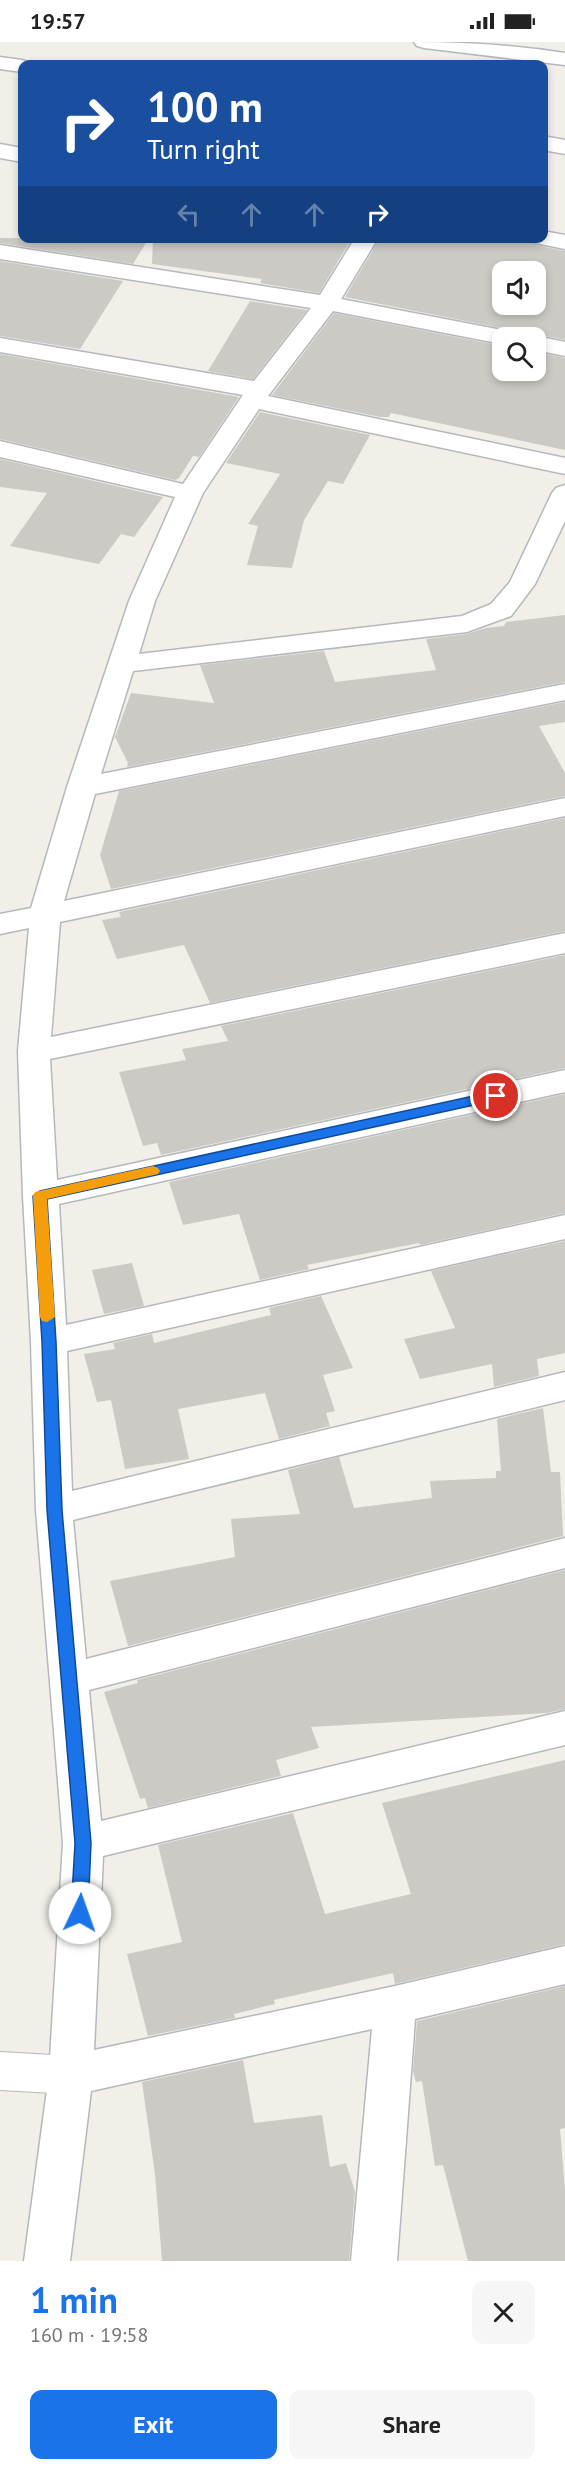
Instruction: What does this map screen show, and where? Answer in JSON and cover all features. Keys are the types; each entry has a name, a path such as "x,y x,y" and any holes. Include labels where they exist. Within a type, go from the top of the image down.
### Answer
{"street":[{"path":"424,42 485,52 528,52 565,59"},
{"path":"0,63 18,65"},
{"path":"548,144 565,147"},
{"path":"0,151 18,153"},
{"path":"548,239 565,242"},
{"path":"47,2261 71,2075 83,1843 54,1510 49,1342 34,1051 45,914 82,787 142,601 190,493 256,395 327,303 364,243"},
{"path":"0,252 327,303 492,335"},
{"path":"0,345 256,395 565,466"},
{"path":"546,345 565,349"},
{"path":"0,449 190,493"},
{"path":"121,664 467,624 501,610 522,584 565,493"},
{"path":"82,787 565,692"},
{"path":"0,924 565,807"},
{"path":"34,1051 565,943"},
{"path":"40,1196 565,1081"},
{"path":"49,1342 565,1227"},
{"path":"54,1510 565,1386"},
{"path":"70,1679 565,1553"},
{"path":"83,1843 565,1728"},
{"path":"71,2075 395,2005 565,1965"},
{"path":"374,2261 395,2005"}],"lane":[{"path":"0,2071 71,2075"}],"building":[{"path":"0,238 18,238 18,243 146,243 133,264 0,243"},
{"path":"153,243 349,243 319,293 260,283 262,279 152,264"},
{"path":"377,243 534,243 565,251 565,340 546,336 546,327 496,327 345,297"},
{"path":"0,261 123,281 80,349 0,336"},
{"path":"250,301 307,310 253,379 208,371"},
{"path":"334,313 492,344 492,381 546,381 546,354 565,358 565,450 391,413 389,417 380,417 272,395"},
{"path":"0,354 239,397 199,457 193,456 179,478 175,480 0,439"},
{"path":"260,412 370,435 343,484 328,481 304,520 292,568 247,565 258,526 248,524 280,474 226,463"},
{"path":"0,459 163,497 134,537 121,534 99,564 10,546 47,493 0,487"},
{"path":"565,615 565,682 127,767 128,763 115,737 131,693 214,703 200,665 324,651 335,682 436,670 426,639 467,634 486,628 504,626 506,622"},
{"path":"565,702 565,722 539,726 565,773 565,796 111,889 100,855 119,791"},
{"path":"565,818 565,931 210,1003 184,945 117,959 102,920 121,917 119,912"},
{"path":"565,955 565,1068 161,1155 157,1143 143,1146 119,1072 186,1060 182,1049 228,1041 221,1026"},
{"path":"565,1094 565,1213 420,1245 419,1243 307,1265 309,1269 260,1280 239,1214 183,1225 169,1182"},
{"path":"565,1241 565,1353 537,1359 539,1376 494,1387 492,1364 420,1379 404,1339 455,1328 431,1271"},
{"path":"132,1263 144,1306 104,1314 92,1270"},
{"path":"321,1296 353,1368 323,1375 335,1411 326,1413 330,1426 279,1439 265,1393 178,1409 189,1459 125,1469 111,1400 97,1402 84,1354 115,1349 113,1343 152,1334 154,1343 271,1315 269,1308"},
{"path":"543,1408 551,1472 560,1472 563,1536 128,1646 110,1581 235,1557 231,1519 300,1514 288,1470 339,1457 354,1508 432,1498 430,1481 496,1478 496,1471 501,1471 497,1419"},
{"path":"565,1570 565,1709 547,1713 311,1727 319,1748 276,1760 281,1776 148,1808 145,1798 140,1799 104,1692 138,1683 137,1680"},
{"path":"565,1760 565,1944 395,1984 393,1973 274,2000 275,2004 234,2014 235,2018 148,2036 127,1954 182,1942 158,1845 293,1813 325,1914 411,1894 382,1803"},
{"path":"565,1986 565,2128 560,2129 565,2190 565,2261 468,2261 443,2165 435,2166 422,2081 416,2082 413,2071 417,2021"},
{"path":"243,2060 254,2123 322,2115 330,2167 346,2163 355,2192 349,2261 162,2261 155,2174 142,2082"}],"slow traffic":[{"path":"47,1317 40,1196 153,1171"}],"route":[{"path":"80,1913 83,1843 54,1510 49,1342 40,1196 496,1096"}]}
